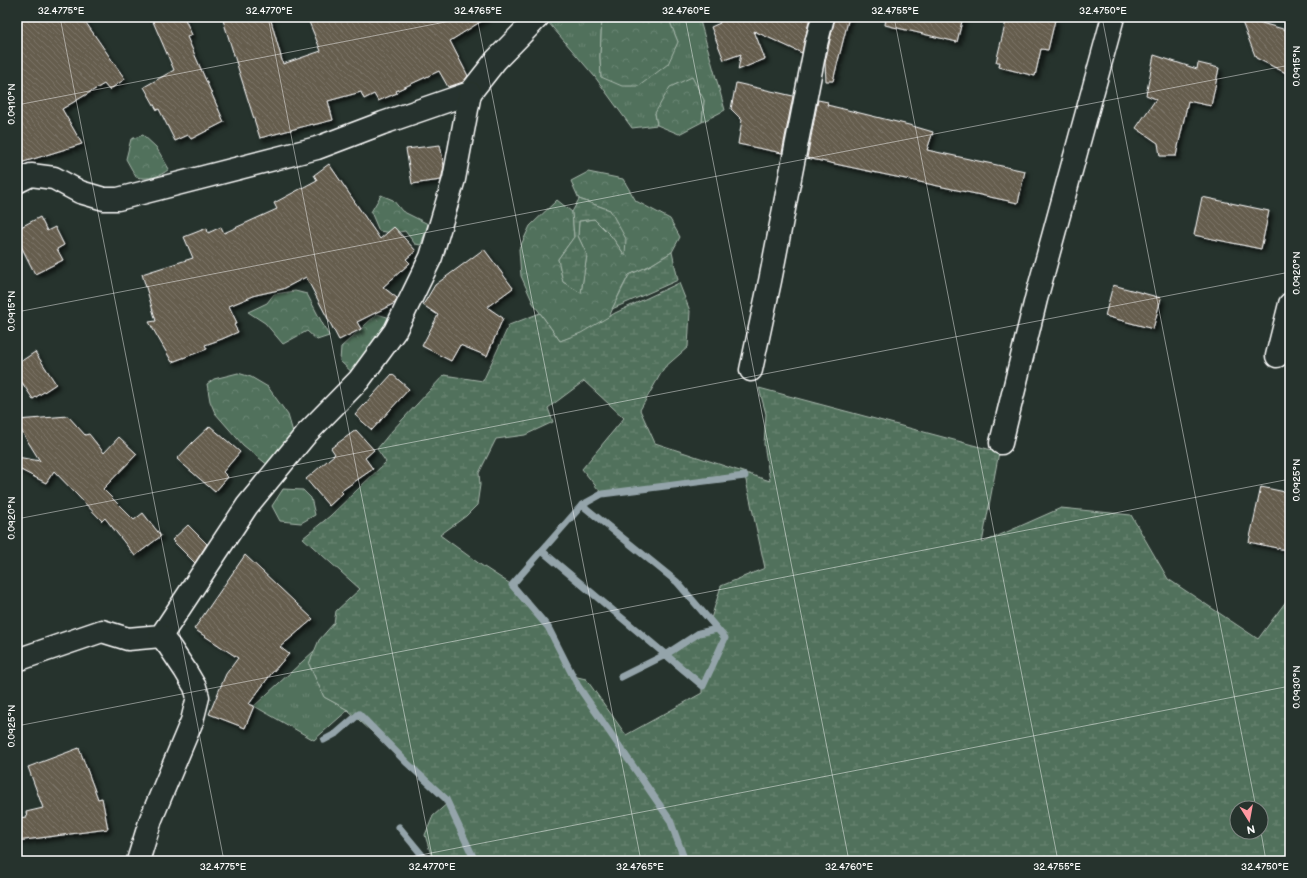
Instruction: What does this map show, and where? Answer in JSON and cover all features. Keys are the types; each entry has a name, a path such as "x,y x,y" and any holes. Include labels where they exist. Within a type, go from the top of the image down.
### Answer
{"street":[{"path":"161,636 247,506 307,433 359,380 395,331 431,257 454,179 470,93 496,60 538,17"},
{"path":"751,370 772,273 816,44 823,17"},
{"path":"1001,442 1036,299 1113,17"},
{"path":"17,182 31,175 54,178 80,192 104,199 118,199 317,148 470,93"},
{"path":"1277,356 1290,304"},
{"path":"17,660 102,630 128,639 161,636"},
{"path":"138,861 151,819 192,721 198,698 195,687 185,670 161,636"}],"green space":[{"path":"552,17 602,17 600,56 601,77 678,42 668,17 699,17 725,110 702,122 704,100 655,113 657,125 632,128 595,77 547,21"},
{"path":"602,17 668,17 678,42 668,64 639,86 622,86 601,77 600,56"},
{"path":"692,77 704,100 702,122 679,134 657,125 655,113 670,87"},
{"path":"143,135 156,147 169,169 154,177 136,177 126,159 131,139"},
{"path":"588,172 623,179 636,201 670,219 680,237 672,252 649,266 629,275 605,326 560,341 533,303 521,276 519,249 530,226 557,200 572,212 574,237 558,259 563,282 581,292 587,255 578,236 579,221 594,219 612,237 624,254 610,210 579,199 571,181"},
{"path":"381,195 393,200 402,211 428,224 421,245 415,244 405,231 393,233 379,231 371,212"},
{"path":"579,199 610,210 626,239 625,255 612,237 594,219 579,221 578,236 587,255 581,293 563,282 558,259 574,237 572,212"},
{"path":"672,252 678,280 612,309 629,275 649,266"},
{"path":"679,283 690,311 688,347 664,368 640,410 655,443 770,481 764,444 766,414 759,388 999,452 982,543 1061,508 1131,515 1168,579 1258,639 1290,596 1290,861 433,861 425,835 433,816 449,802 348,710 324,697 309,664 319,640 334,623 336,611 360,589 303,538 330,516 386,462 377,449 444,375 483,381 509,325 540,313 560,341 581,333 615,313","holes":["584,381 624,418 582,469 602,494 745,476 765,568 721,586 710,622 717,629 699,633 665,655 702,686 702,693 626,735 586,679 573,676 548,627 512,585 481,565 440,535 466,516 477,505 480,485 479,473 496,439 525,435 553,422 548,408"]},
{"path":"295,291 307,294 329,336 317,340 307,331 283,344 265,323 248,312 267,303 274,294"},
{"path":"377,314 394,319 380,351 379,372 359,379 340,361 341,347"},
{"path":"238,373 251,377 268,387 288,415 295,439 269,466 243,445 215,413 210,401 207,384 214,379"},
{"path":"283,489 303,490 311,498 315,515 301,523 280,521 272,506"},
{"path":"315,650 309,664 324,697 348,710 314,740 254,706"}],"building":[{"path":"17,17 82,17 125,79 109,90 104,84 62,109 82,144 17,164"},
{"path":"151,17 184,17 192,35 187,37 224,122 191,139 188,135 175,141 159,109 157,110 144,87 174,70"},
{"path":"234,17 270,17 283,64 321,51 307,17 488,17 450,41 468,76 463,82 448,87 439,71 396,91 397,93 378,101 374,94 364,99 361,92 328,101 333,120 260,138 223,20"},
{"path":"718,17 810,17 802,53 754,31 765,59 738,70 741,54 724,60 711,27 720,23"},
{"path":"835,17 849,17 833,81 826,81 825,63"},
{"path":"886,17 963,17 957,42 885,25"},
{"path":"1007,17 1040,17 1055,20 1048,50 1041,49 1035,76 999,67 1000,62 996,62"},
{"path":"1240,17 1290,31 1290,75 1256,58"},
{"path":"1154,55 1197,69 1198,63 1219,68 1211,106 1188,101 1176,156 1160,156 1158,143 1136,128 1156,99 1146,95"},
{"path":"736,83 793,96 782,153 738,144 742,120 731,109"},
{"path":"818,100 828,102 827,105 933,132 927,150 1025,171 1018,203 807,158"},
{"path":"440,145 444,166 441,180 412,184 406,149"},
{"path":"329,164 380,239 394,227 416,251 406,259 410,263 383,287 397,298 395,303 357,322 361,329 339,340 306,277 283,289 256,295 229,306 237,323 234,325 238,332 205,345 207,349 172,362 149,322 156,321 142,274 193,258 184,237 207,228 208,233 221,227 224,233 277,209 274,203 317,180 314,175"},
{"path":"1202,197 1269,211 1261,249 1194,235"},
{"path":"40,217 47,231 55,227 64,245 57,249 63,260 35,274 17,238 17,229"},
{"path":"484,249 513,288 487,307 503,318 487,356 460,345 451,361 422,346 438,315 423,305 435,285"},
{"path":"1113,285 1161,298 1153,329 1105,316"},
{"path":"35,352 56,384 33,399 17,375 17,364"},
{"path":"392,374 409,389 372,430 355,415"},
{"path":"68,416 85,435 89,434 104,453 119,437 137,454 103,489 134,520 143,513 161,536 135,556 105,518 102,521 54,471 46,483 17,468 17,457 40,461 17,424 17,420"},
{"path":"210,426 240,452 223,472 228,477 215,492 177,459"},
{"path":"356,430 374,450 365,458 373,469 341,491 343,493 329,506 306,479 335,454 331,448"},
{"path":"1261,487 1290,493 1290,531 1286,550 1249,542"},
{"path":"188,525 207,544 195,563 172,540"},
{"path":"245,555 313,619 280,647 289,654 271,674 249,704 254,706 245,728 209,714 226,674 238,658 194,629"},
{"path":"79,748 98,799 102,798 108,829 17,841 17,818 27,817 26,812 43,808 28,767"}],"waterway":[{"path":"685,861 670,820 578,686 548,627 512,585 582,505 602,494 745,476"},
{"path":"542,551 703,686 725,638 677,582 582,505"},
{"path":"621,677 665,655 699,633 717,629"},
{"path":"324,740 337,733 359,714 407,763 446,799 475,861"},
{"path":"399,827 427,861"}]}
